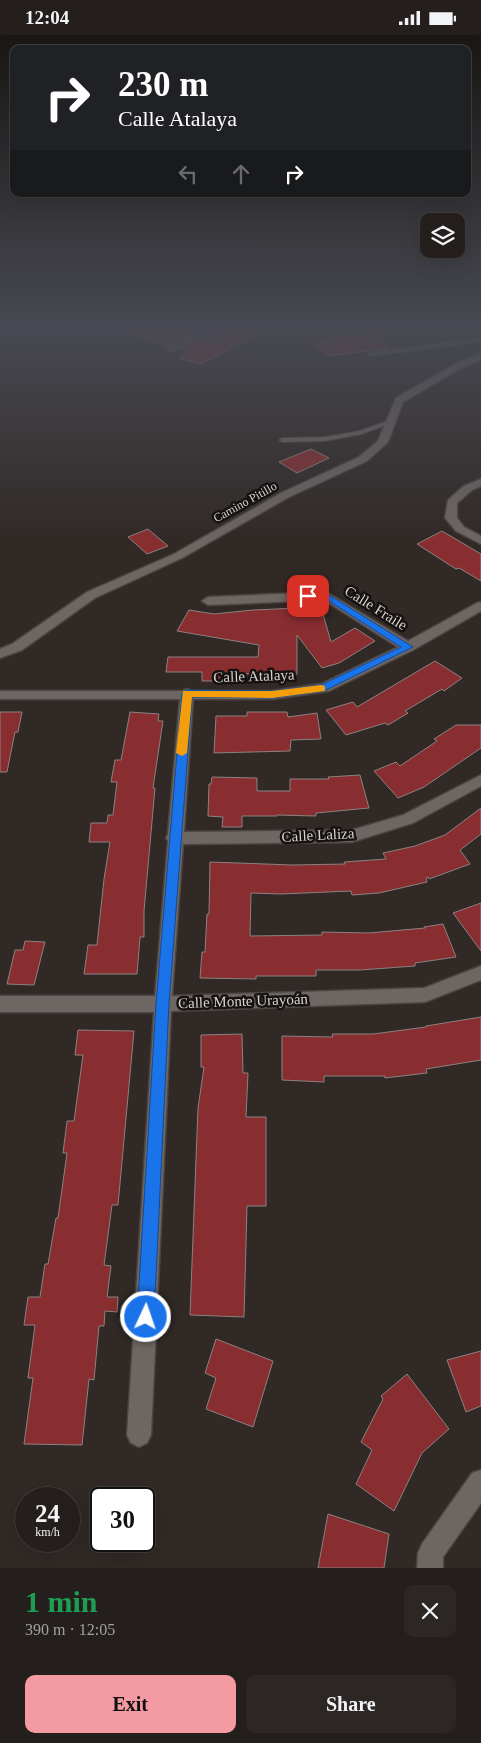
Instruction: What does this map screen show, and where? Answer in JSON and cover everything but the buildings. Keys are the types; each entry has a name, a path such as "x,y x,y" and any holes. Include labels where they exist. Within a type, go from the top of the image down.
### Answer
{"street":[{"name":"Camino Pitillo","path":"0,654 17,647 91,595 178,556 285,495 364,459 383,442 400,400"},
{"path":"481,482 468,488 452,502 451,518 460,529 481,541"},
{"name":"Calle Fraile","path":"208,601 326,595 408,647"},
{"name":"Calle Atalaya","path":"0,695 187,693 272,695 324,688 408,647 481,606"},
{"path":"139,1435 163,1004 174,838 187,693"},
{"name":"Calle Laliza","path":"174,838 352,836 408,819 481,780"},
{"name":"Calle Monte Urayoán","path":"0,1004 163,1004 424,995 481,973"},
{"path":"430,1568 431,1553 481,1482"}],"lane":[{"path":"282,440 325,439 360,433 390,422"}],"slow traffic":[{"path":"182,753 187,693 272,695 321,688"}],"route":[{"path":"146,1317 163,1004 174,838 187,693 272,695 324,688 408,647 326,595 308,596"}]}
